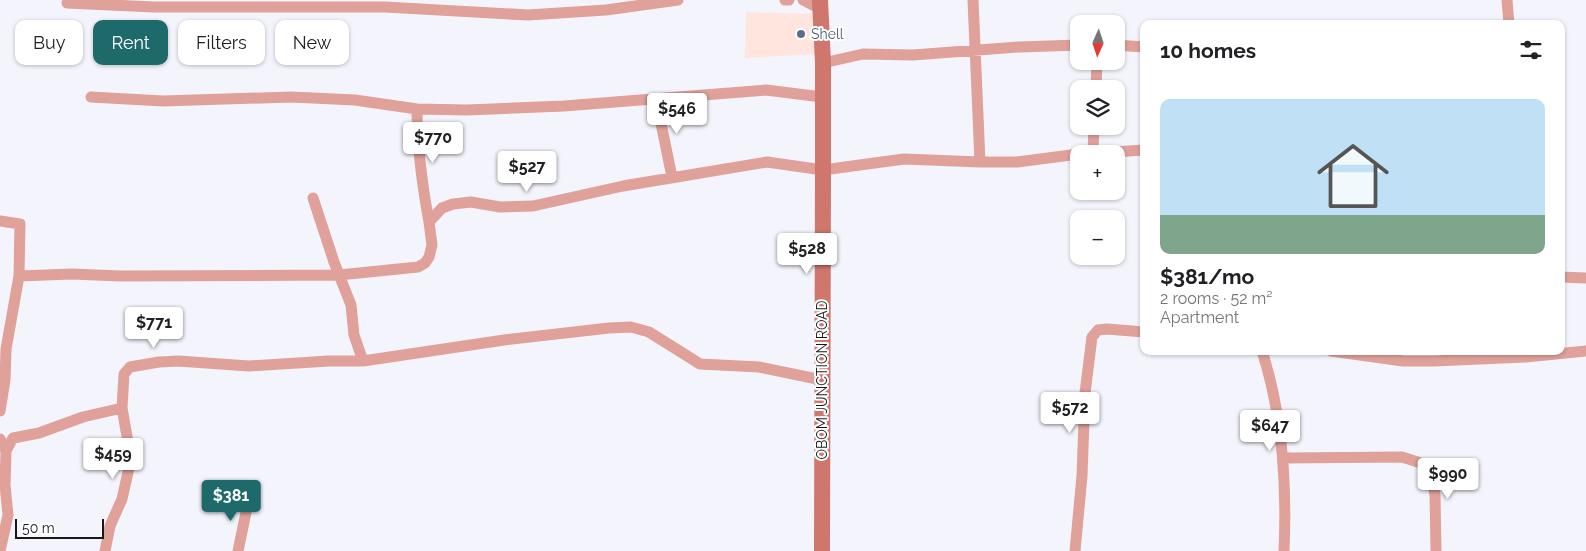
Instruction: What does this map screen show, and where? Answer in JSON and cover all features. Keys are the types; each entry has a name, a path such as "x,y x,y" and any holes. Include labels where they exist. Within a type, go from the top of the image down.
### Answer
{"main road":[{"name":"OBOM JUNCTION ROAD","path":"820,5 823,63 822,551"}],"street":[{"path":"67,3 154,7 213,4 385,7 528,15 606,10 678,0"},
{"path":"803,0 820,5"},
{"path":"973,0 980,162"},
{"path":"1507,0 1509,20"},
{"path":"823,63 863,54 912,55 1070,45"},
{"path":"1125,46 1140,47"},
{"path":"91,98 163,101 291,97 355,100 418,109 467,110 511,109 766,90 822,97"},
{"path":"656,99 672,177"},
{"path":"19,276 72,274 120,276 339,276 418,266 425,263 430,257 432,245 421,180 418,109"},
{"path":"1125,151 1140,150"},
{"path":"429,222 442,208 453,204 471,202 500,207 533,206 672,177 767,162 823,170 904,159 1017,162 1070,155"},
{"path":"312,198 351,305 354,335 364,360"},
{"path":"0,221 20,224 19,276 3,349 5,380 0,411"},
{"path":"1565,277 1586,278"},
{"path":"105,551 110,526 122,499 131,459 122,408 124,374 130,366 178,361 249,366 364,360 504,340 631,327 648,332 700,364 759,367 822,380"},
{"path":"1075,551 1082,476 1085,393 1092,337 1098,330 1107,329 1140,332"},
{"path":"1565,353 1586,351"},
{"path":"1263,355 1275,395 1284,458 1284,551"},
{"path":"1360,355 1403,361 1434,362 1546,355"},
{"path":"3,450 12,438 39,433 83,417 122,408"},
{"path":"0,440 3,450 8,514 0,551"},
{"path":"1284,458 1402,458 1421,463 1431,475 1434,489 1436,551"},
{"path":"238,551 249,498"}],"shaded area":[{"path":"746,12 818,14 820,54 745,58"}],"place":[{"name":"Shell","path":"801,34"}]}
